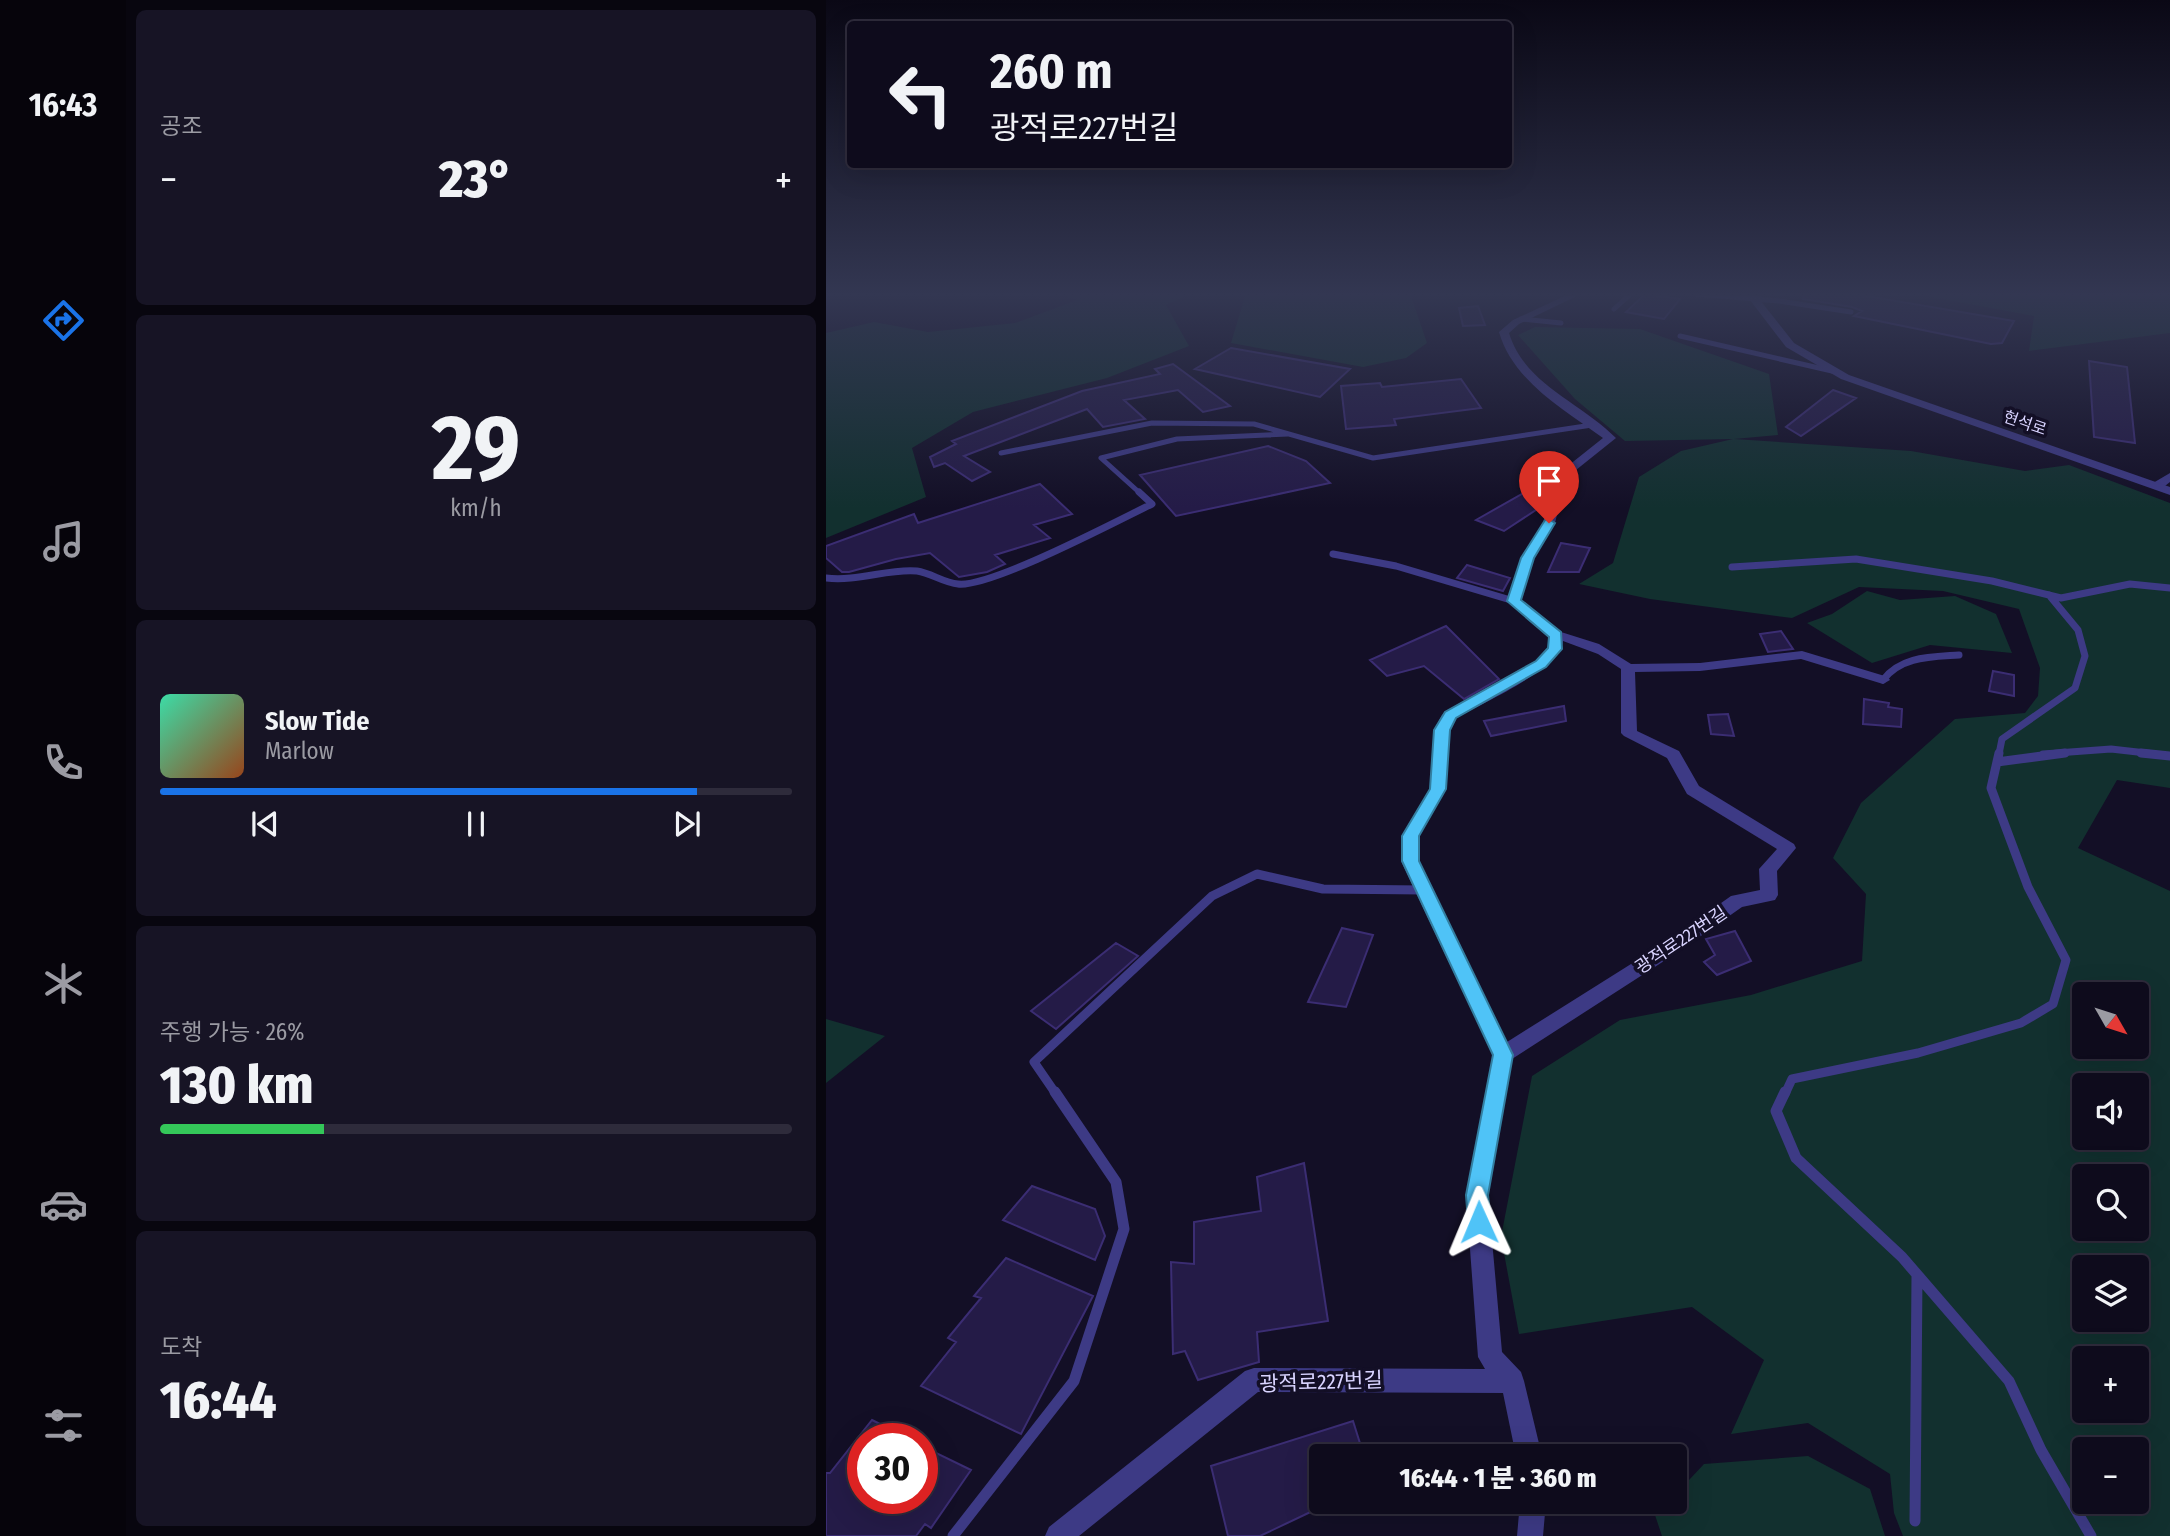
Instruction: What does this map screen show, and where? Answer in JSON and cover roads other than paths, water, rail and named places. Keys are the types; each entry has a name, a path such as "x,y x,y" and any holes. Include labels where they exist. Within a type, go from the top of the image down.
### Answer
{"street":[{"path":"1521,365 1538,385 1610,438 1560,477 1549,523 1527,558 1514,601 1556,635 1592,644 1609,652 1629,668 1700,667 1802,655 1883,680"},
{"name":"현석로","path":"1823,365 1835,372 2170,491"},
{"path":"2157,486 2170,477"},
{"path":"1526,1444 1512,1381 1490,1357 1477,1195 1503,1055 1410,861 1411,836 1438,789 1442,730 1450,715 1541,664 1555,649 1556,635"},
{"name":"광적로227번길","path":"1503,1055 1672,947 1737,901 1769,895 1768,869 1788,848 1693,790 1673,755 1629,733 1629,668"},
{"name":"광적로227번길","path":"1058,1536 1254,1380 1512,1381"},
{"path":"1531,1536 1532,1514"}],"lane":[{"path":"1803,365 1835,372"},
{"path":"1001,453 1152,423 1254,424 1373,458 1592,425"},
{"path":"826,578 841,580 917,571 960,585 993,576 1152,504 1101,457 1177,439 1288,434"},
{"path":"1333,554 1396,566 1514,601"},
{"path":"1732,568 1856,559 1992,581 2061,598 2130,584 2170,587"},
{"path":"2049,595 2078,630 2085,656 2075,688 2002,739 1991,789 2028,887 2066,960 2053,1004 2021,1023 1918,1053 1792,1079 1776,1111 1796,1158 1917,1275 2009,1381 2041,1450 2091,1536"},
{"path":"1883,680 1890,668 1903,662 1959,655"},
{"path":"1997,762 2045,754 2110,749 2170,756"},
{"path":"953,1536 1074,1381 1124,1229 1116,1182 1034,1062 1212,896 1257,874 1323,889 1424,890"},
{"path":"1915,1521 1917,1275"}]}
